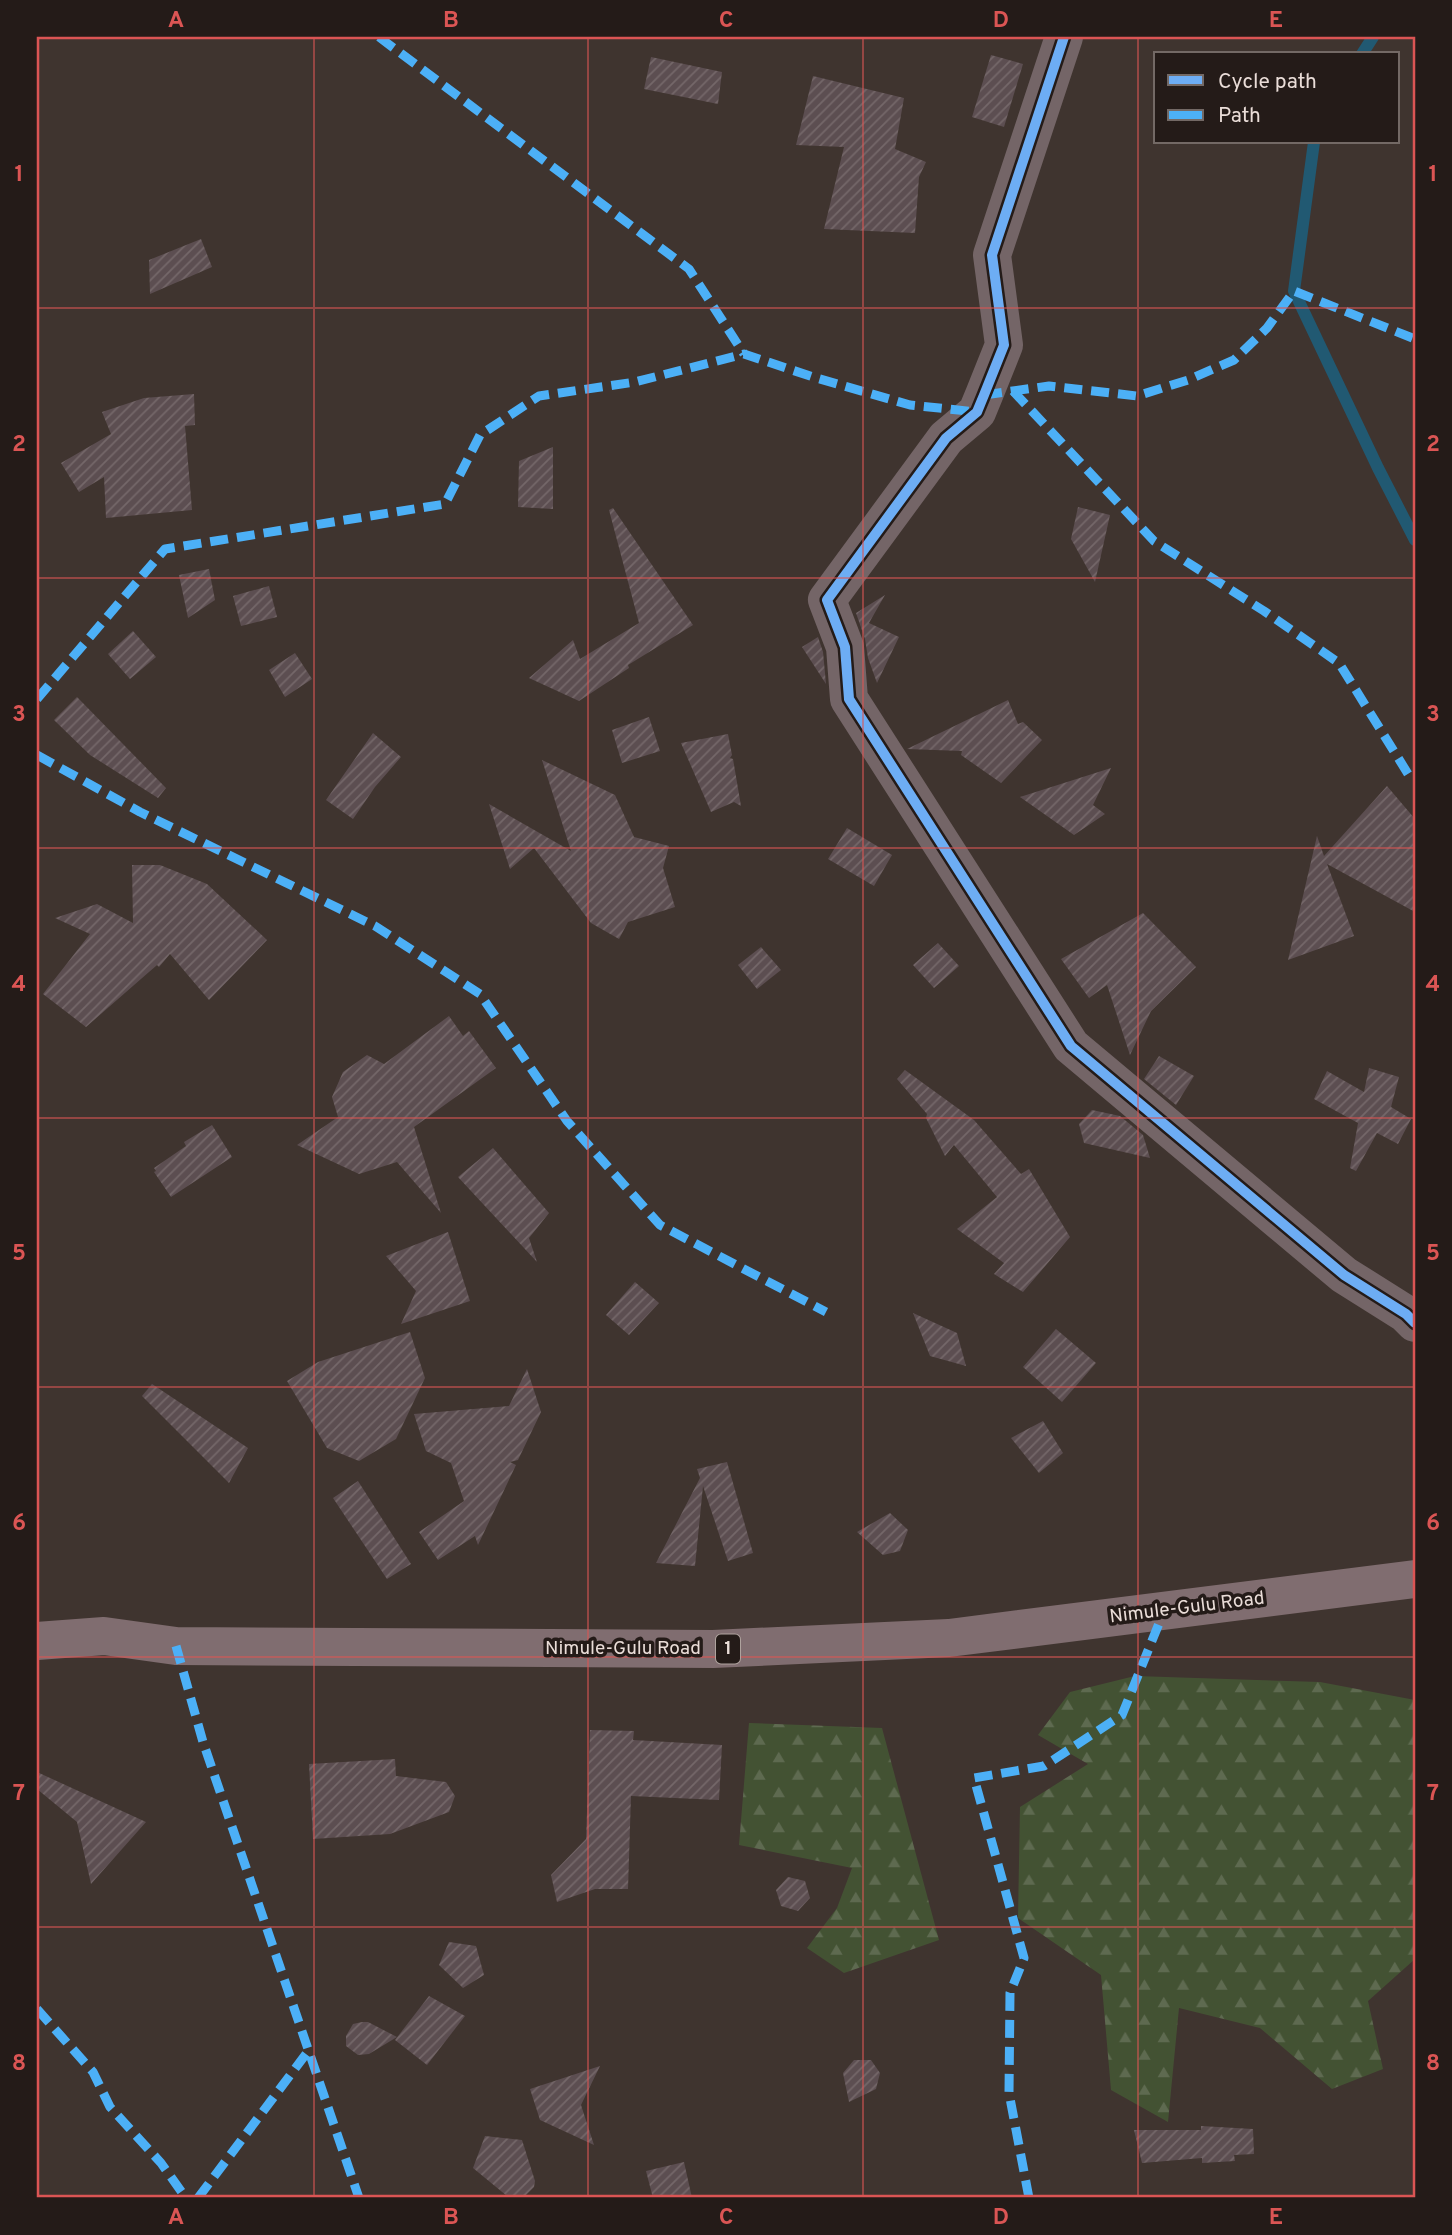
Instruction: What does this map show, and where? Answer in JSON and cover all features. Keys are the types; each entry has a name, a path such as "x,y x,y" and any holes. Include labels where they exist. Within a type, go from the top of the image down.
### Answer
{"main road":[{"name":"Nimule-Gulu Road","path":"37,1641 104,1636 176,1646 741,1648 949,1638 1415,1579"}],"street":[{"path":"1064,37 992,255 1004,345 977,412 946,438 827,600 845,647 849,699 1071,1046 1344,1275 1406,1314 1415,1323"}],"green space":[{"path":"1135,1676 1320,1682 1415,1700 1415,1959 1368,2001 1383,2069 1332,2089 1260,2028 1179,2008 1168,2122 1111,2090 1101,1975 1018,1918 1020,1807 1088,1764 1038,1735 1070,1692"},
{"path":"749,1723 882,1728 939,1940 844,1973 807,1948 837,1908 852,1868 739,1845"}],"building":[{"path":"991,55 1023,64 1004,127 972,117"},
{"path":"651,57 722,72 718,104 644,89"},
{"path":"813,76 904,98 895,149 926,162 919,177 915,233 824,229 844,147 796,145"},
{"path":"201,239 212,267 150,294 149,260"},
{"path":"194,394 195,425 185,426 192,510 106,518 104,477 79,492 61,463 111,434 102,412 144,398"},
{"path":"553,447 553,509 518,507 519,461"},
{"path":"1078,507 1110,515 1095,582 1071,539"},
{"path":"613,508 693,625 628,665 629,668 579,701 529,678 573,640 580,659 639,623 609,510"},
{"path":"209,569 215,600 188,618 179,575"},
{"path":"269,586 277,617 241,626 233,596"},
{"path":"885,595 869,623 899,637 877,683 856,613"},
{"path":"133,631 156,657 130,679 108,654"},
{"path":"818,637 823,652 826,684 802,647"},
{"path":"295,653 312,679 285,697 269,670"},
{"path":"77,697 166,788 158,798 90,755 54,720"},
{"path":"1008,700 1018,724 1023,722 1042,740 1001,783 961,755 962,751 907,749"},
{"path":"649,717 660,751 622,763 612,730"},
{"path":"373,733 401,757 375,787 353,819 326,800"},
{"path":"728,734 732,755 730,758 733,759 741,806 734,802 711,812 681,743"},
{"path":"542,760 615,795 634,837 669,846 663,868 675,907 628,922 619,939 591,923 534,848 510,869 489,804 571,851"},
{"path":"1111,768 1093,805 1105,814 1074,835 1020,797"},
{"path":"1387,786 1415,819 1415,912 1327,864 1354,936 1288,960 1317,836 1324,856"},
{"path":"847,828 892,855 874,886 828,859"},
{"path":"132,865 160,865 207,884 267,940 209,1000 170,954 159,967 157,965 86,1027 43,994 90,934 55,918 97,904 133,923"},
{"path":"1143,913 1196,967 1151,1011 1130,1055 1107,985 1089,998 1061,959"},
{"path":"938,943 959,966 934,988 913,965"},
{"path":"761,947 781,970 757,989 738,965"},
{"path":"449,1016 463,1036 469,1031 496,1068 414,1127 441,1213 397,1162 359,1174 297,1145 338,1117 332,1097 343,1072 367,1055 384,1064"},
{"path":"1159,1056 1194,1076 1176,1105 1144,1079"},
{"path":"1369,1068 1399,1077 1391,1107 1411,1119 1398,1144 1377,1133 1356,1171 1350,1168 1358,1123 1314,1099 1327,1071 1364,1092"},
{"path":"905,1070 974,1120 1021,1174 1029,1169 1070,1237 1023,1292 994,1274 1004,1263 957,1229 997,1197 954,1145 945,1156 926,1118 927,1114 897,1079"},
{"path":"1092,1110 1120,1116 1143,1135 1150,1158 1084,1143 1079,1124"},
{"path":"212,1125 232,1157 171,1197 154,1168 186,1146 184,1142"},
{"path":"493,1148 549,1213 529,1238 537,1262 458,1177"},
{"path":"448,1232 470,1301 401,1324 416,1291 386,1256"},
{"path":"635,1282 659,1303 629,1335 606,1315"},
{"path":"913,1313 957,1333 966,1366 930,1356"},
{"path":"1056,1329 1096,1363 1062,1402 1023,1367"},
{"path":"410,1332 425,1378 396,1439 359,1461 327,1448 287,1381 318,1362"},
{"path":"527,1369 541,1412 518,1460 510,1462 516,1465 478,1545 475,1536 438,1560 419,1532 464,1501 451,1463 426,1451 414,1414 509,1406"},
{"path":"152,1384 248,1448 229,1483 142,1396"},
{"path":"1043,1421 1063,1453 1039,1473 1011,1438"},
{"path":"727,1462 753,1553 728,1561 703,1486 695,1566 656,1563 700,1478 697,1469"},
{"path":"358,1481 411,1564 387,1579 333,1498"},
{"path":"890,1513 908,1530 900,1551 883,1555 857,1532"},
{"path":"590,1730 634,1731 633,1740 722,1745 719,1800 631,1796 628,1889 595,1889 557,1902 551,1875 586,1839"},
{"path":"395,1759 396,1776 446,1782 455,1796 449,1812 390,1834 313,1839 309,1764"},
{"path":"37,1772 146,1822 91,1884 77,1822 37,1789"},
{"path":"788,1877 805,1881 810,1898 798,1911 781,1906 776,1890"},
{"path":"449,1942 476,1946 484,1975 463,1988 439,1965"},
{"path":"429,1996 465,2016 427,2065 395,2040"},
{"path":"368,2022 397,2037 369,2054 358,2055 346,2046 346,2036 353,2024"},
{"path":"854,2060 871,2060 880,2073 876,2089 849,2102 843,2073"},
{"path":"600,2066 581,2105 594,2145 540,2120 530,2089"},
{"path":"1201,2126 1253,2129 1254,2154 1234,2155 1235,2161 1202,2163 1202,2158 1142,2163 1134,2130 1201,2130"},
{"path":"485,2136 522,2140 535,2181 534,2187 525,2196 507,2196 473,2168"},
{"path":"684,2162 692,2198 653,2198 646,2171"}],"waterway":[{"path":"1363,52 1373,37"},
{"path":"1314,144 1294,291 1415,540"}],"marked path":[{"path":"379,37 689,269 744,354"},
{"path":"984,395 1049,386 1137,396 1188,380 1234,360 1267,328 1294,291 1415,339"},
{"path":"37,699 165,549 445,504 480,435 539,396 635,382 744,354 910,405 977,412"},
{"path":"1013,391 1154,541 1264,611 1339,663 1410,777"},
{"path":"37,755 140,812 375,926 480,994 567,1121 660,1225 826,1312"},
{"path":"1029,2198 1009,2093 1010,1993 1024,1958 974,1778 1044,1766 1122,1715 1164,1611"},
{"path":"176,1646 203,1742 359,2198"},
{"path":"37,2009 93,2072 110,2107 161,2163 186,2198"},
{"path":"198,2198 309,2050"}],"cycle path":[{"path":"1064,37 992,255 1004,345 977,412 946,438 827,600 845,647 849,699 1071,1046 1344,1275 1406,1314 1415,1323"}]}
